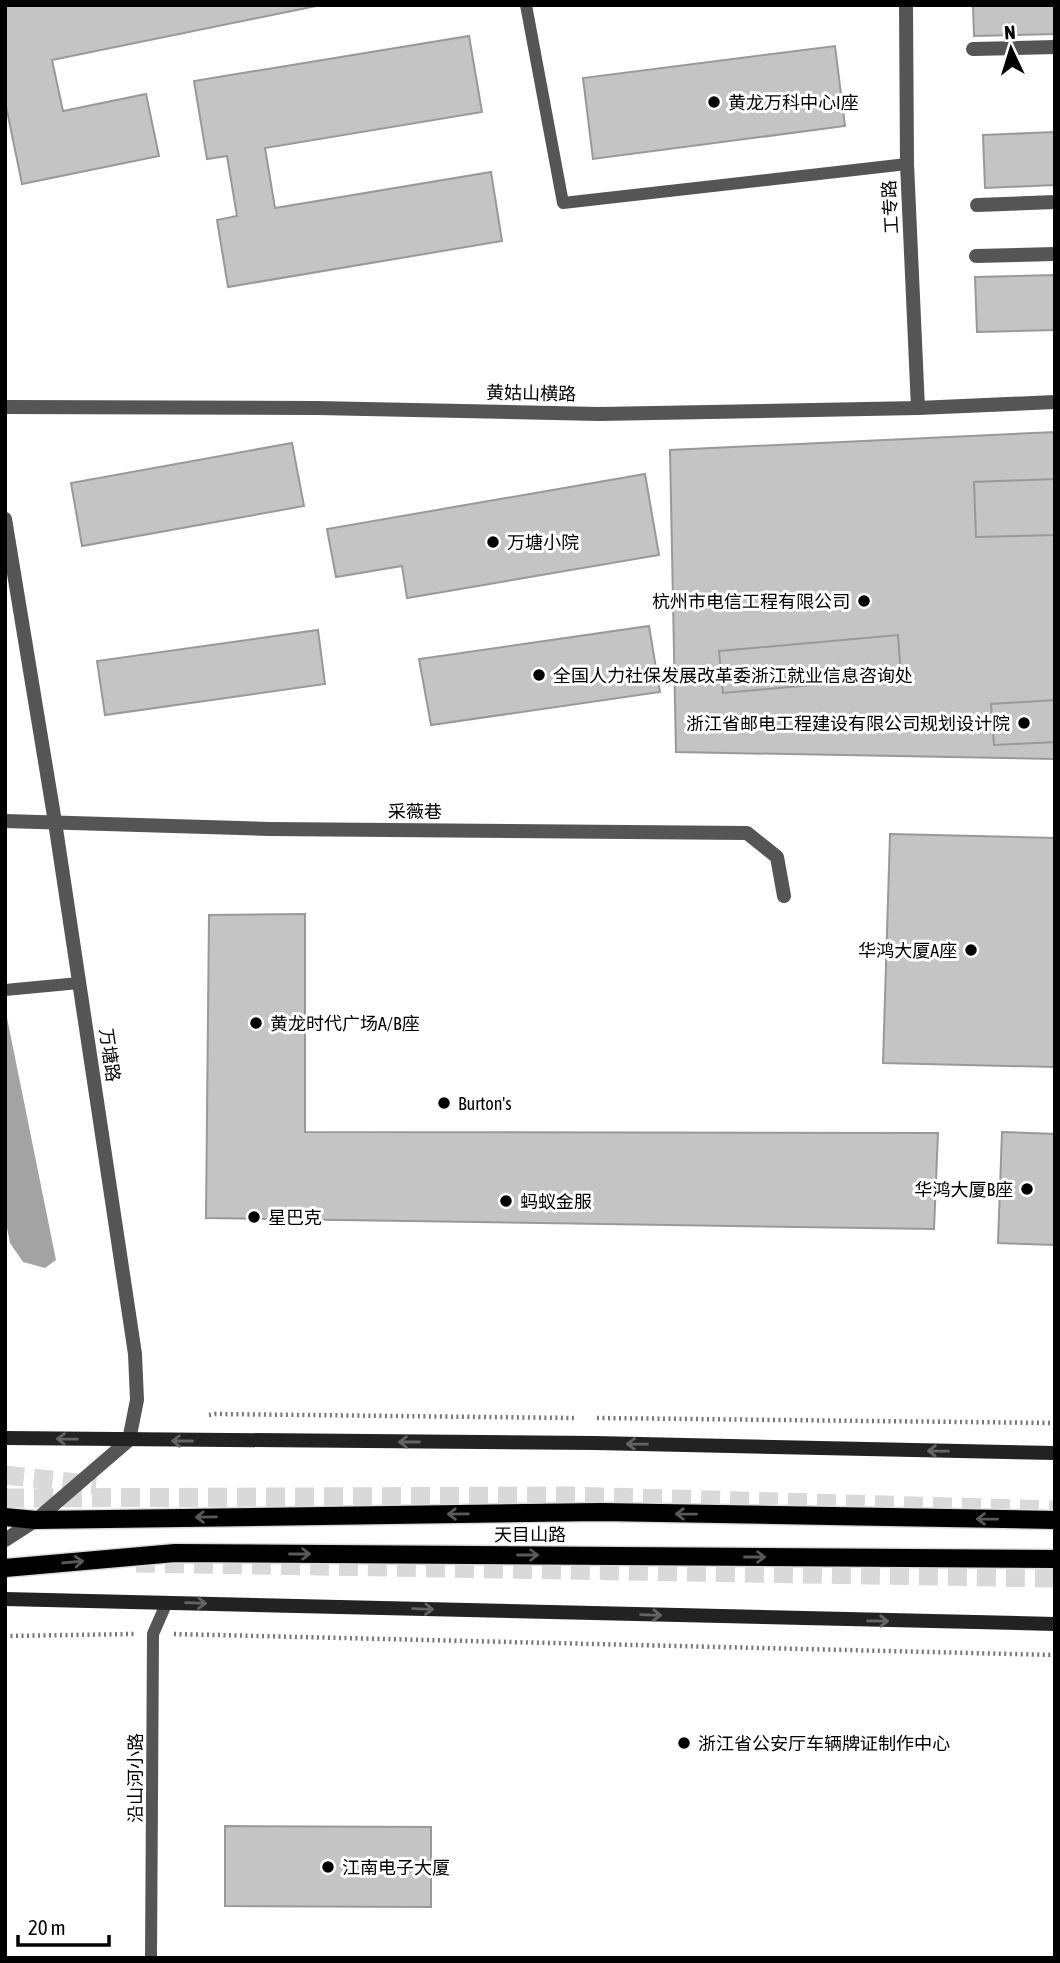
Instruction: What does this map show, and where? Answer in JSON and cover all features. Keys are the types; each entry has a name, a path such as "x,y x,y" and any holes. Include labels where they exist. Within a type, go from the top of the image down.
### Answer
{"main road":[{"path":"5,1438 595,1443 1055,1454"},
{"name":"天目山路","path":"5,1517 36,1520 601,1512 1055,1520"},
{"name":"天目山路","path":"5,1568 175,1553 1055,1559"},
{"path":"5,1599 1055,1624"}],"street":[{"name":"工专路","path":"906,5 907,164 918,408"},
{"path":"973,49 1055,47"},
{"path":"977,205 1055,202"},
{"path":"976,256 1055,254"},
{"name":"黄姑山横路","path":"5,407 317,408 598,414 918,408 1055,402"},
{"name":"万塘路","path":"5,519 55,822 135,1354 137,1400 129,1440"},
{"name":"采薇巷","path":"5,821 269,830 747,833 777,857 784,896"},
{"path":"5,1540 36,1520 129,1440"}],"lane":[{"path":"526,5 563,203 907,164"},
{"path":"5,990 79,983"},
{"name":"沿山河小路","path":"151,1958 153,1634 167,1602"}],"path":[{"path":"5,1636 153,1634 1055,1655"}],"shaded area":[{"path":"5,1008 56,1260 45,1268 23,1262 10,1243 5,1217"}],"building":[{"path":"5,5 321,5 52,60 63,111 146,94 159,156 22,184 5,101"},
{"path":"973,5 1055,5 1055,34 974,36"},
{"path":"469,36 482,112 265,148 275,208 491,172 502,241 228,287 217,220 237,216 227,156 207,159 194,81"},
{"name":"黄龙万科中心I座","path":"835,46 845,126 593,159 583,78"},
{"path":"1055,132 1055,185 985,188 983,135"},
{"path":"1055,275 1055,330 977,332 975,277"},
{"name":"杭州市电信工程有限公司","path":"1055,432 1055,759 676,752 670,450"},
{"path":"292,443 304,506 82,546 71,483"},
{"name":"万塘小院","path":"645,474 659,555 407,598 402,566 336,577 327,529"},
{"path":"1055,479 1055,535 976,537 974,482"},
{"name":"全国人力社保发展改革委浙江就业信息咨询处","path":"649,626 660,692 431,725 419,659"},
{"path":"318,630 325,684 105,715 97,661"},
{"path":"898,635 901,677 723,693 719,651"},
{"name":"浙江省邮电工程建设有限公司规划设计院","path":"1055,700 1055,742 994,745 991,704"},
{"name":"华鸿大厦A座","path":"890,834 1055,838 1055,1067 883,1063"},
{"name":"黄龙时代广场A/B座","path":"305,914 305,1132 938,1133 934,1229 206,1218 209,915"},
{"name":"华鸿大厦B座","path":"1002,1132 1055,1134 1055,1245 998,1243"},
{"name":"江南电子大厦","path":"225,1826 431,1827 431,1907 225,1906"}],"tunnel":[{"path":"5,1475 96,1485"},
{"path":"5,1498 569,1496 1055,1510"},
{"path":"136,1563 1055,1578"}],"place":[{"name":"黄龙万科中心I座","path":"714,102"},
{"name":"万塘小院","path":"493,542"},
{"name":"杭州市电信工程有限公司","path":"864,601"},
{"name":"全国人力社保发展改革委浙江就业信息咨询处","path":"539,675"},
{"name":"浙江省邮电工程建设有限公司规划设计院","path":"1024,723"},
{"name":"华鸿大厦A座","path":"971,950"},
{"name":"黄龙时代广场A/B座","path":"256,1023"},
{"name":"Burton's","path":"444,1103"},
{"name":"华鸿大厦B座","path":"1027,1189"},
{"name":"蚂蚁金服","path":"506,1201"},
{"name":"星巴克","path":"254,1217"},
{"name":"浙江省公安厅车辆牌证制作中心","path":"684,1743"},
{"name":"江南电子大厦","path":"328,1867"}]}
